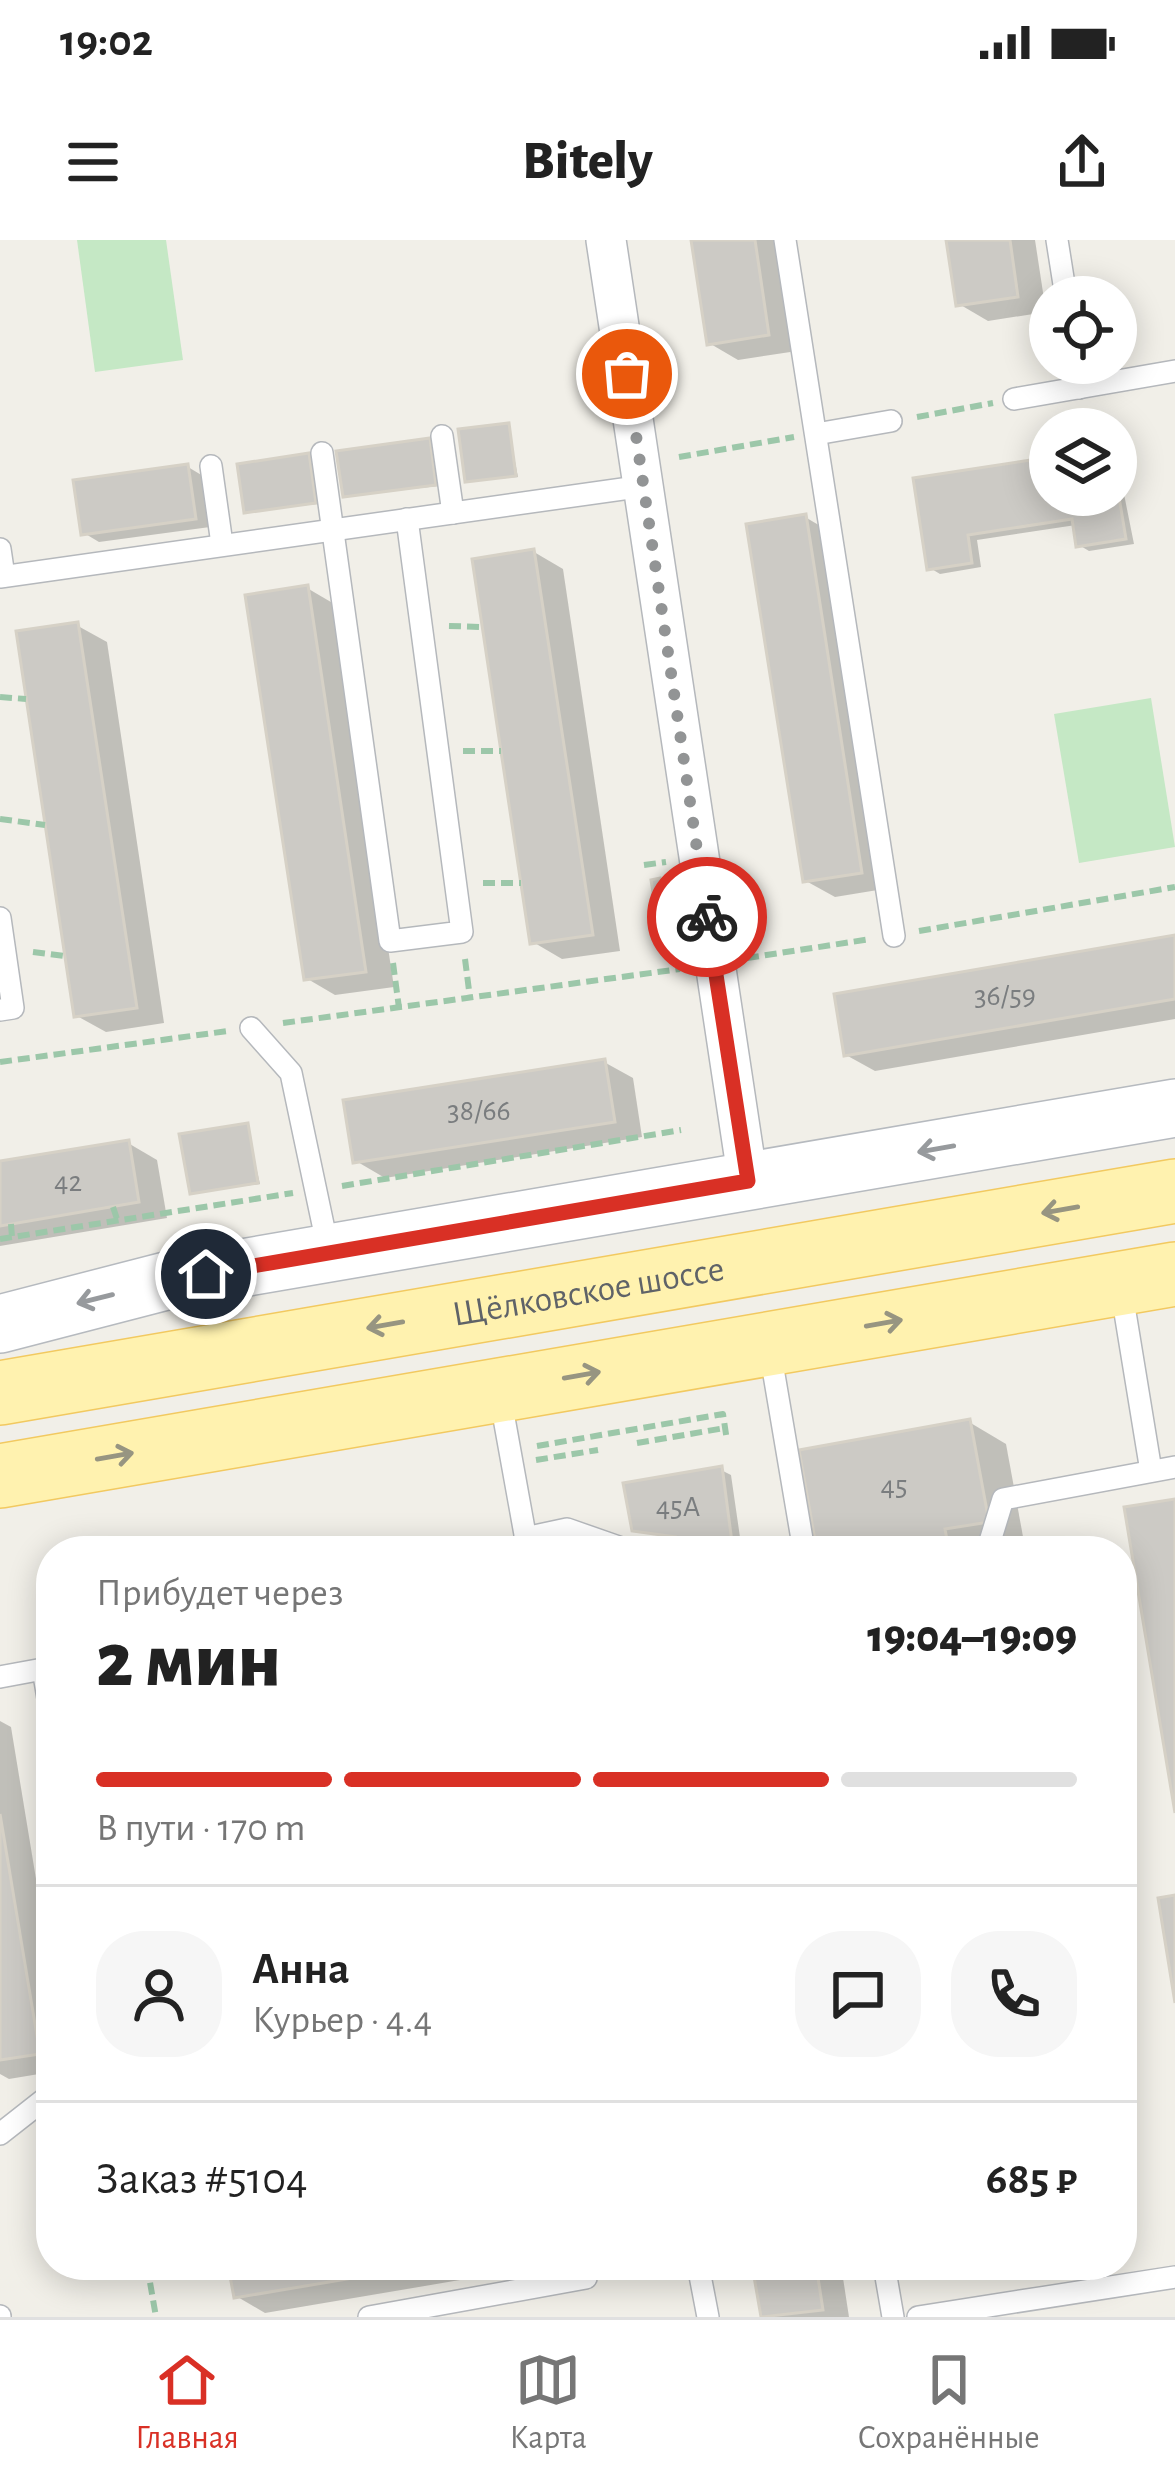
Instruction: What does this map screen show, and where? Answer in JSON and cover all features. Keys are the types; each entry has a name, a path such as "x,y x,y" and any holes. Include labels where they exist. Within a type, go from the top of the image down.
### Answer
{"main road":[{"name":"Щёлковское шоссе","path":"0,1393 1175,1191"},
{"path":"0,1476 1148,1279"}],"street":[{"path":"606,240 644,487 698,966 748,1181"},
{"path":"0,1324 166,1281 1175,1108"}],"lane":[{"path":"785,240 894,936"},
{"path":"1057,240 1063,276"},
{"path":"1014,400 1175,372"},
{"path":"1079,384 1079,388"},
{"path":"816,434 891,421"},
{"path":"442,436 453,513"},
{"path":"322,453 390,941 462,932 407,519"},
{"path":"211,466 222,544"},
{"path":"0,549 2,576 644,487"},
{"path":"0,918 13,1008 0,1010"},
{"path":"250,1028 291,1073 329,1253"},
{"path":"1148,1279 1151,1472"},
{"path":"769,1343 802,1536"},
{"path":"499,1389 524,1536"},
{"path":"992,1536 1003,1499 1175,1467"},
{"path":"549,1536 567,1529 587,1536"},
{"path":"0,1677 36,1671"},
{"path":"0,2134 36,2106"},
{"path":"918,2317 1175,2277"},
{"path":"369,2317 575,2280"},
{"path":"701,2280 708,2317"},
{"path":"886,2280 892,2317"}],"path":[{"path":"891,421 1014,400"},
{"path":"679,457 816,434"},
{"path":"422,625 482,627"},
{"path":"0,697 26,699"},
{"path":"438,751 501,751"},
{"path":"0,819 45,825"},
{"path":"455,883 521,883"},
{"path":"0,1062 698,966 1175,887"},
{"path":"390,941 399,1008"},
{"path":"467,970 470,998"},
{"path":"113,1207 117,1219"},
{"path":"11,1224 12,1237"},
{"path":"530,1475 526,1448 723,1414 728,1442"},
{"path":"637,1443 725,1428"},
{"path":"545,1458 598,1450"},
{"path":"150,2280 156,2317"}],"green space":[{"path":"77,240 166,240 183,360 95,372"},
{"path":"1151,698 1175,847 1079,863 1054,714"}],"building":[{"path":"691,240 755,240 769,335 707,345"},
{"path":"946,240 1010,240 1018,297 956,306"},
{"path":"509,423 516,476 465,482 458,429"},
{"path":"430,438 436,485 343,497 336,451"},
{"path":"309,453 316,503 244,513 237,464"},
{"path":"1029,460 1029,516 1122,516 1126,539 1076,547 1072,519 968,535 972,563 927,570 913,478"},
{"path":"188,464 196,519 81,535 73,480"},
{"path":"806,514 862,873 803,882 746,524"},
{"path":"534,549 593,935 530,944 472,559"},
{"path":"308,585 366,972 304,980 245,595"},
{"path":"78,622 137,1008 74,1017 16,631"},
{"path":"660,878 663,897 654,899 651,880"},
{"path":"1175,935 1175,999 844,1056 834,994"},
{"path":"605,1059 615,1122 353,1163 343,1100"},
{"path":"248,1123 258,1183 190,1194 179,1134"},
{"path":"129,1140 139,1202 0,1226 0,1161"},
{"path":"970,1419 989,1522 945,1529 946,1536 814,1536 799,1450"},
{"path":"722,1466 731,1536 632,1531 623,1483"},
{"path":"1175,1499 1175,1813 1137,1585 1137,1536 1129,1536 1124,1507"},
{"path":"0,1814 36,2030 36,2055 0,2060"},
{"path":"1175,1895 1175,2003 1158,1898"},
{"path":"231,2280 341,2280 234,2298"},
{"path":"755,2280 818,2280 823,2310 761,2317"}],"way so far":[{"path":"627,374 707,917"}],"route":[{"path":"206,1274 748,1181 707,917"}]}
